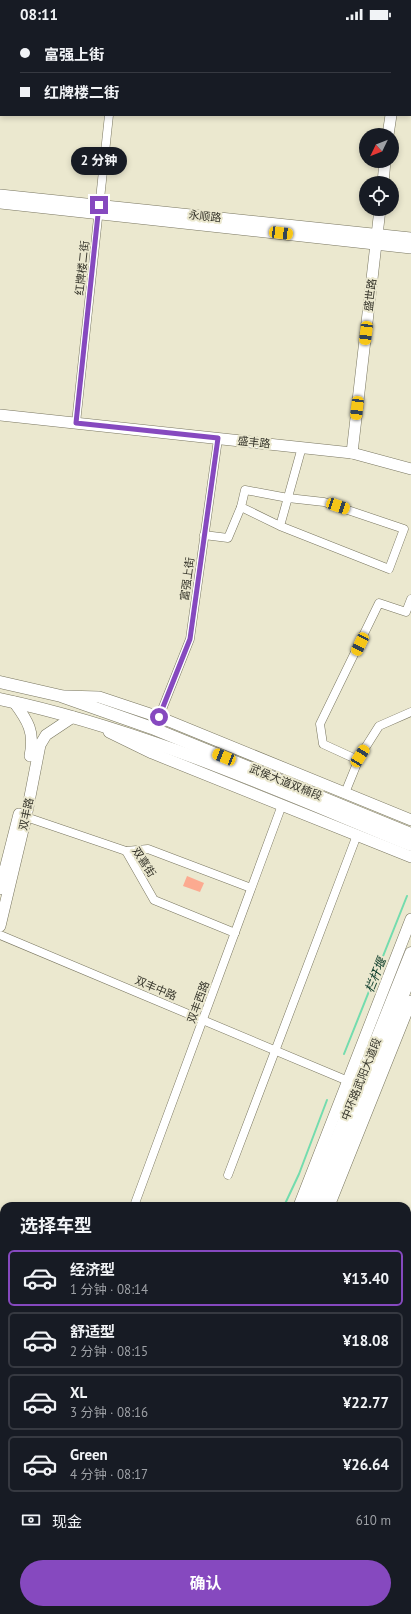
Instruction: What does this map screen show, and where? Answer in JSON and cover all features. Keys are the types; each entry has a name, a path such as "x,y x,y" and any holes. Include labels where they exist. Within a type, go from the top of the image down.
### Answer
{"main road":[{"path":"389,128 391,116"},
{"name":"永顺路","path":"0,195 99,209 341,231 377,239 411,238"},
{"path":"0,203 99,209"},
{"name":"盛世路","path":"352,453 379,216"},
{"path":"377,239 411,248"},
{"name":"盛丰路","path":"0,415 352,453 411,469"},
{"name":"武侯大道双楠段","path":"0,682 61,696 152,728 411,834"},
{"path":"61,696 99,697 159,717 411,820"},
{"name":"武侯大道双楠段","path":"0,700 14,702 76,718 160,744 411,844"},
{"name":"双丰路","path":"0,889 18,816 33,743 32,735 22,712 14,702"},
{"path":"76,718 152,753 411,857"},
{"name":"双丰路","path":"0,926 26,817 40,745 46,735 76,718"},
{"path":"301,1202 411,919"},
{"name":"中环路武阳大道段","path":"312,1202 411,953"},
{"name":"中环路武阳大道段","path":"321,1202 411,975"},
{"path":"330,1202 411,1001"}],"street":[{"name":"红牌楼二街","path":"76,423 109,116"},
{"name":"富强上街","path":"159,717 190,639 218,438"},
{"path":"280,526 302,447"},
{"path":"204,535 228,538 241,507 245,490 288,498 324,502 404,529 389,569 280,526 241,507"},
{"path":"358,760 323,744 320,724 379,603 408,612 411,599"},
{"path":"344,793 358,760 379,726 411,712"},
{"name":"双丰西路","path":"135,1202 282,805"},
{"name":"双喜街","path":"26,817 126,851 154,900 235,933"},
{"path":"228,1175 357,835"},
{"path":"126,851 148,849 251,888"},
{"name":"双丰中路","path":"0,935 348,1081"}],"shaded area":[{"path":"187,876 204,883 200,892 183,886"}],"waterway":[{"name":"栏杆堰","path":"344,1054 407,896"},
{"name":"栏杆堰","path":"286,1202 299,1174 327,1100"}],"route":[{"path":"99,205 76,423 218,438 190,639 159,717"}]}
